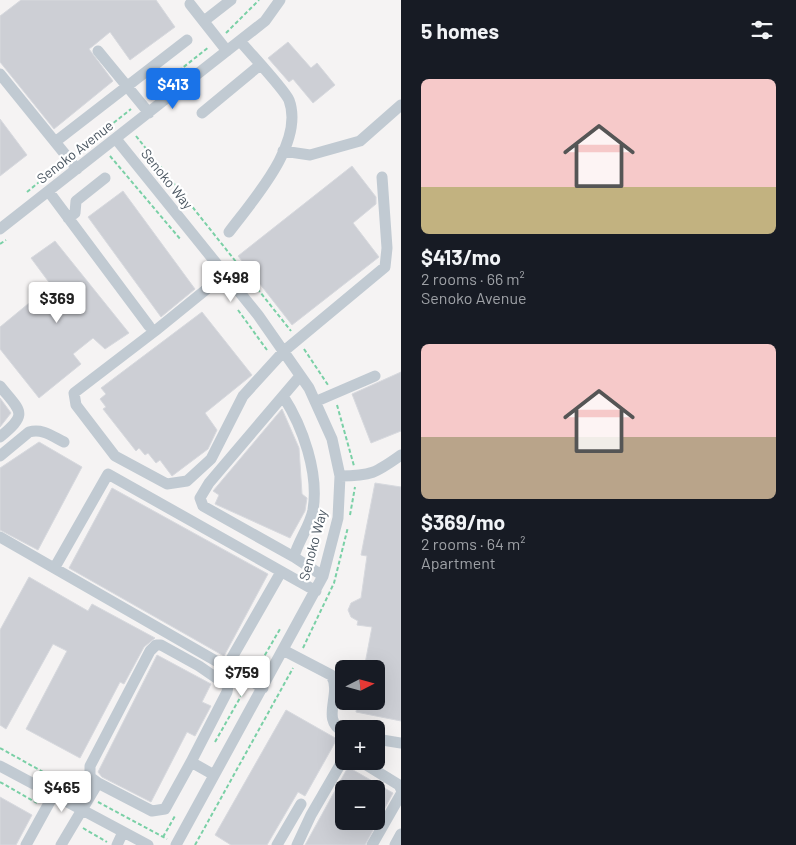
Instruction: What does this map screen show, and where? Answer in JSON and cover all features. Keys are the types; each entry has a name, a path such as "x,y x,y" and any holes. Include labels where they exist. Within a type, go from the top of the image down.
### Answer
{"street":[{"path":"204,21 231,0"},
{"name":"Senoko Avenue","path":"1,226 49,192 240,41 265,20 280,0"},
{"path":"190,4 227,51"},
{"path":"55,142 187,40"},
{"path":"230,232 276,171 290,130 288,99 240,41"},
{"path":"98,51 149,113"},
{"path":"202,113 260,65"},
{"path":"0,74 77,169"},
{"path":"283,151 310,155 360,141 401,105"},
{"name":"Senoko Way","path":"116,139 258,315 284,351 316,401 332,439 340,476 338,518 323,576 176,845"},
{"path":"224,275 74,393 76,405 116,456 167,484 187,481 212,459 243,396 284,351 385,267 387,248 382,177"},
{"path":"68,218 75,213 76,202 105,178"},
{"path":"49,192 148,326"},
{"path":"300,376 201,493 200,502 214,513 294,557 323,576"},
{"path":"316,401 375,376"},
{"path":"0,386 19,409 20,415 18,422 0,437"},
{"path":"283,396 292,411 306,445 312,477 313,511 294,557"},
{"path":"0,456 29,432 35,430 41,430 64,442"},
{"path":"340,476 376,473 401,455"},
{"path":"55,567 108,474 316,591"},
{"path":"0,537 263,688"},
{"path":"226,668 281,572"},
{"path":"156,645 161,645 199,666 228,686 227,692 191,762 165,809 161,810 152,810 98,783 90,777 90,766 150,651 156,645"},
{"path":"283,650 331,675 334,680 331,718 335,727"},
{"path":"385,741 401,744"},
{"path":"191,762 214,775"},
{"path":"0,766 148,845"},
{"path":"297,845 311,815 337,770"},
{"path":"375,770 399,785 401,789"},
{"path":"61,845 98,783"},
{"path":"26,845 54,794"},
{"path":"372,845 401,794"},
{"path":"277,845 301,804"},
{"path":"117,845 123,832"},
{"path":"395,845 401,834"}],"path":[{"path":"136,136 298,340 334,394 357,476 345,547 334,583 299,658 195,845"},
{"path":"110,156 185,244"}],"building":[{"path":"21,0 156,0 175,27 130,60 110,32 89,49 113,81 54,129 0,62 0,16"},
{"path":"288,42 311,68 317,63 335,85 313,103 293,79 289,82 268,58"},
{"path":"0,119 27,155 0,176"},
{"path":"352,166 376,197 376,204 353,223 379,257 292,325 238,256"},
{"path":"123,191 195,289 161,317 88,217"},
{"path":"55,241 129,333 105,349 93,338 73,354 81,364 39,398 0,349 0,327 51,285 31,258"},
{"path":"202,312 252,375 205,413 217,430 208,449 172,476 160,460 156,463 148,453 145,455 139,448 136,451 103,409 106,407 100,399 106,394 101,388"},
{"path":"401,372 401,431 371,443 352,394"},
{"path":"0,398 11,413 0,427"},
{"path":"282,409 299,448 302,494 307,498 305,511 290,538 215,504 219,495 213,491"},
{"path":"39,442 82,467 38,550 0,530 0,468"},
{"path":"375,483 401,487 401,721 356,712 356,710 385,710 385,660 366,660 372,627 357,625 358,621 351,617 348,610 351,603 361,598 367,556 361,555"},
{"path":"112,488 268,574 224,656 69,568"},
{"path":"29,577 88,611 92,604 155,638 144,647 124,684 120,682 80,758 26,729 67,651 53,644 6,729 0,725 0,630"},
{"path":"157,655 211,684 202,702 211,706 195,736 187,732 151,802 102,777 98,772"},
{"path":"286,710 335,738 335,743 305,796 298,792 267,845 231,845 215,835"},
{"path":"346,770 353,770 370,780 341,780"},
{"path":"385,788 393,793 385,808"},
{"path":"335,791 335,830 373,830 365,845 305,845"},
{"path":"0,797 32,815 16,845 0,845"}]}
